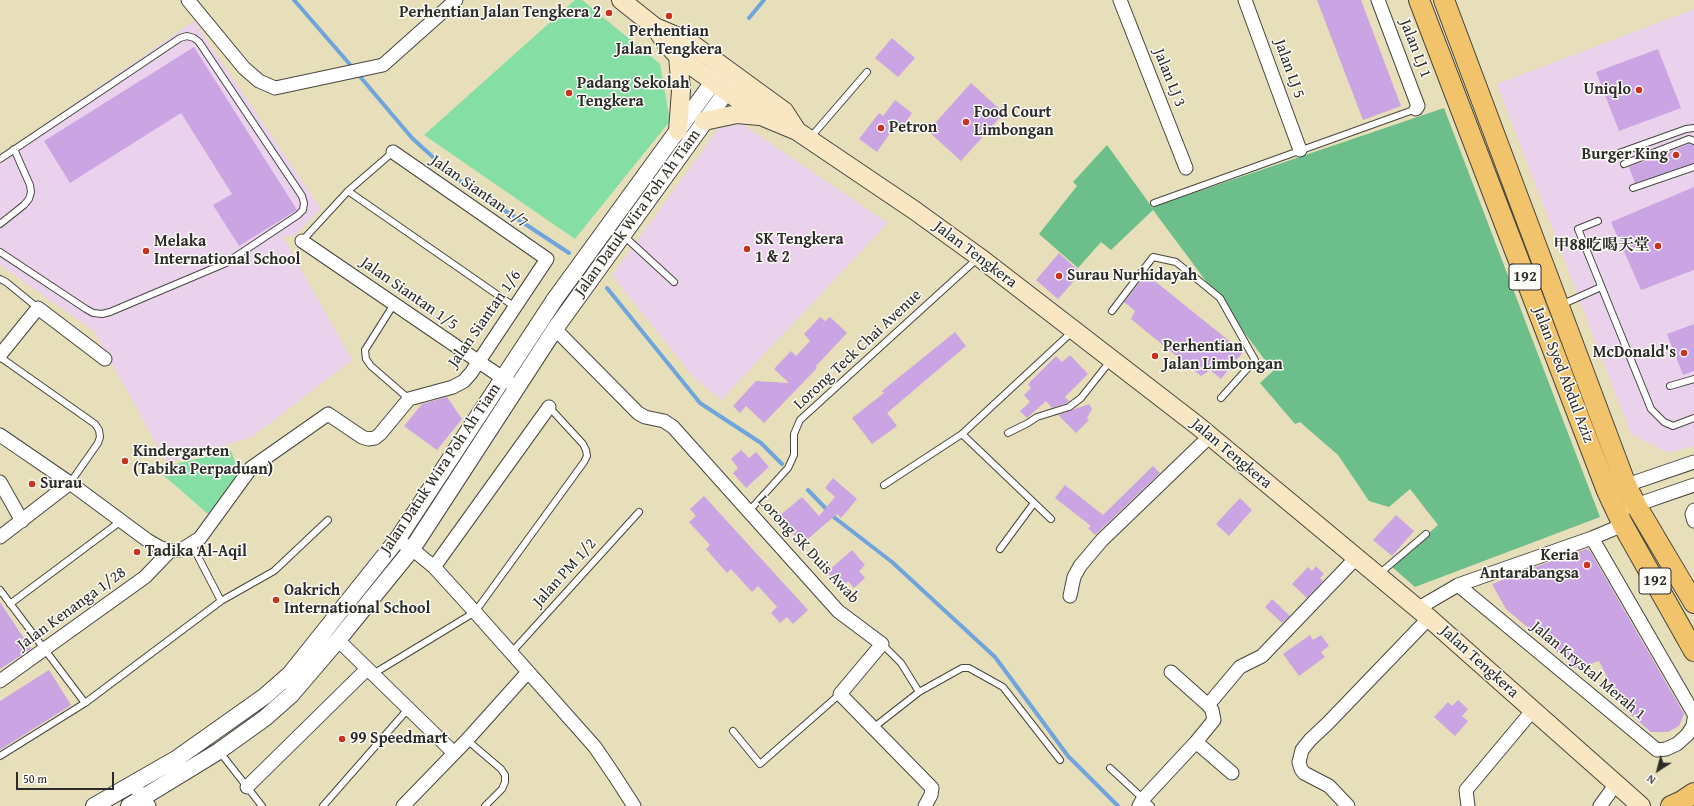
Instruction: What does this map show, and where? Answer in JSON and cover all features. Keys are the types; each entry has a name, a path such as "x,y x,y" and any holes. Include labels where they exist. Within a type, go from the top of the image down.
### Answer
{"main road":[{"name":"Jalan Tengkera","path":"621,0 655,27 688,41 761,116 803,135 882,188 979,257 1210,436 1423,613 1641,806"},
{"name":"Jalan Syed Abdul Aziz","path":"1419,0 1607,492 1694,651"},
{"name":"Jalan Syed Abdul Aziz","path":"1444,0 1626,485 1636,505 1694,603"},
{"name":"Jalan Tengkera","path":"655,27 667,45 678,56 725,79 784,112 803,135"},
{"path":"678,56 681,91 678,131"},
{"path":"704,121 736,114 761,116"},
{"path":"1671,806 1694,793"}],"street":[{"path":"188,0 244,68 259,82 275,88 344,72 383,65 456,0"},
{"name":"Jalan LJ 3","path":"1120,0 1186,168"},
{"name":"Jalan LJ 5","path":"1246,0 1300,150"},
{"name":"Jalan LJ 1","path":"1378,0 1418,106 1416,109"},
{"name":"Jalan Datuk Wira Poh Ah Tiam","path":"129,806 146,802 219,751 282,704 298,688 338,640 412,549 555,329 704,121 725,79"},
{"name":"Jalan Datuk Wira Poh Ah Tiam","path":"94,806 176,759 276,688 290,674 397,540 554,298 678,131 725,79"},
{"name":"Jalan Siantan 1/7","path":"393,152 547,259"},
{"name":"Jalan Siantan 1/5","path":"302,241 516,387"},
{"name":"Jalan Siantan 1/6","path":"408,399 453,387 464,381 547,259"},
{"path":"0,356 38,308 104,359"},
{"name":"Lorong SK Duis Awab","path":"555,329 638,413 645,417 664,421 673,427 838,611 882,644"},
{"path":"0,435 122,520 146,540 170,551 181,550 192,545 208,529 245,476 260,461 328,414 362,437 368,439 375,438 380,434 408,399"},
{"path":"434,567 548,407"},
{"path":"1070,596 1074,577 1080,566 1102,540 1210,436"},
{"path":"1607,492 1694,462"},
{"path":"0,482 22,521"},
{"path":"0,537 70,483"},
{"path":"1348,806 1329,786 1304,773 1299,762 1302,750 1310,740 1333,718 1423,613 1458,585 1592,538 1636,505 1694,484"},
{"path":"1694,510 1692,514 1694,521"},
{"path":"1592,538 1694,714"},
{"path":"397,540 412,549 434,567 475,612 595,748 634,806"},
{"name":"Jalan Kenanga 1/28","path":"0,681 145,577 170,551"},
{"path":"1208,705 1240,667 1262,656 1356,558"},
{"name":"Jalan Krystal Merah 1","path":"1458,585 1657,750 1666,749 1677,744 1687,735 1693,726 1694,719"},
{"path":"338,640 454,753"},
{"path":"882,644 840,694 932,788 932,795 925,806"},
{"path":"247,787 370,672"},
{"path":"404,806 467,740 528,672"},
{"path":"1144,804 1214,720 1214,715 1208,705 1171,672"},
{"path":"1468,806 1466,790 1533,710"},
{"path":"1196,742 1232,773"},
{"path":"133,784 146,802"},
{"path":"1600,806 1616,784"}],"lane":[{"path":"0,160 14,149 180,38 187,36 194,38 199,42 302,196 304,203 303,210 298,215 226,263 102,314 93,313 86,309 0,252"},
{"path":"803,135 867,72"},
{"path":"1154,202 1416,109"},
{"path":"1619,153 1686,129 1694,128"},
{"path":"1624,164 1689,139 1694,141"},
{"path":"0,224 24,205 29,199 31,192 30,184 14,149"},
{"path":"302,241 348,191 393,152"},
{"path":"1633,188 1694,167"},
{"path":"348,191 515,307"},
{"path":"1598,221 1578,230 1651,409 1664,422 1673,426 1694,418"},
{"path":"622,234 674,282"},
{"name":"Lorong Teck Chai Avenue","path":"749,511 788,468 794,455 794,434 800,420 979,257"},
{"path":"1112,312 1153,257 1176,262 1220,298 1255,360 1222,398"},
{"path":"0,279 6,282 38,308"},
{"path":"1559,305 1602,287"},
{"path":"394,304 365,350 366,359 370,366 408,399"},
{"path":"884,485 962,434 1074,330"},
{"path":"0,356 95,424 99,430 100,437 98,443 70,483"},
{"path":"1008,432 1028,424 1037,417 1069,406 1081,398 1112,359"},
{"path":"1670,386 1694,379"},
{"path":"370,672 475,612 584,462 587,456 583,444 548,407"},
{"path":"962,434 1051,519"},
{"path":"1000,549 1034,503"},
{"name":"Jalan PM 1/2","path":"511,653 639,512"},
{"path":"10,604 122,520"},
{"path":"0,756 85,703 221,602 274,571 328,520"},
{"path":"1377,575 1426,534"},
{"path":"192,545 221,602"},
{"path":"0,590 85,703"},
{"path":"882,644 901,663 919,692"},
{"path":"873,728 919,692 962,668 969,668 1003,687 1060,760"},
{"path":"733,731 760,764 840,694"},
{"path":"323,806 408,709"},
{"path":"467,740 501,769 505,775 505,782 502,789 485,806"},
{"path":"219,751 262,806"},
{"path":"1110,768 1144,804"}],"shaded area":[{"path":"1694,9 1694,446 1669,453 1631,434 1497,84"},
{"name":"Melaka International School","path":"194,21 321,209 294,236 283,237 352,360 252,437 167,463 94,331 0,265 0,155"},
{"name":"SK Tengkera 1 & 2","path":"742,124 888,223 721,400 695,379 612,275 719,128"}],"green space":[{"name":"Padang Sekolah Tengkera","path":"575,0 582,0 660,64 670,121 575,239 424,135"},
{"path":"1444,108 1600,517 1415,587 1391,566 1438,525 1410,489 1389,507 1369,501 1338,455 1300,422 1295,424 1260,383 1273,371 1153,210 1111,250 1101,242 1078,268 1039,234 1077,186 1073,182 1107,145 1152,207"},
{"path":"231,451 240,474 237,480 208,514 162,474 171,465"}],"building":[{"path":"1317,0 1361,0 1401,106 1363,120"},
{"path":"892,38 915,58 898,77 875,58"},
{"path":"194,47 297,210 239,246 213,205 232,194 181,113 70,183 44,141"},
{"name":"Uniqlo","path":"1658,49 1681,108 1619,131 1596,72"},
{"name":"Food Court Limbongan","path":"971,83 1004,113 961,161 928,131"},
{"name":"Petron","path":"895,100 912,113 900,130 895,126 877,152 859,139 879,113 883,116"},
{"name":"Burger King","path":"1689,144 1694,145 1694,163 1635,183 1629,167"},
{"name":"甲88吃喝天堂","path":"1694,187 1694,270 1641,290 1611,222"},
{"name":"Surau Nurhidayah","path":"1059,253 1081,273 1058,299 1036,280"},
{"path":"1146,274 1243,352 1221,379 1210,370 1201,376 1131,319 1135,311 1124,302"},
{"path":"820,317 825,321 830,317 847,333 816,366 817,368 764,423 746,406 740,413 733,406 756,381 789,383 774,369 791,351 796,356 810,341 804,334"},
{"name":"McDonald's","path":"1694,324 1694,371 1683,375 1667,334"},
{"path":"955,332 966,346 887,413 897,426 872,444 852,418 884,393 882,391"},
{"path":"1070,355 1088,374 1065,397 1069,401 1067,403 1052,408 1046,401 1027,418 1020,411 1030,402 1024,395 1031,388 1028,384 1056,356 1062,362"},
{"path":"447,397 462,419 437,450 404,426 422,404"},
{"path":"1089,404 1092,409 1087,418 1089,420 1076,433 1058,415"},
{"path":"741,450 749,458 756,452 769,467 746,488 733,473 738,468 731,459"},
{"path":"1153,466 1160,473 1095,535 1088,528 1091,526 1055,498 1065,485 1103,515"},
{"path":"833,478 857,499 841,518 837,514 802,544 778,517 802,497 819,516 835,497 825,488"},
{"path":"704,496 808,610 793,624 787,617 780,623 771,613 777,607 758,586 752,592 731,569 727,573 706,549 710,545 689,522 696,516 690,509"},
{"path":"1240,498 1252,510 1229,536 1216,524"},
{"path":"1396,515 1414,531 1392,556 1373,540"},
{"path":"1586,549 1590,551 1684,714 1679,726 1668,732 1651,732 1624,709 1599,661 1577,669 1506,609 1492,584"},
{"path":"852,550 865,565 859,571 865,578 854,588 848,581 842,587 827,572"},
{"path":"1316,566 1324,574 1320,578 1323,581 1307,598 1292,584 1308,567 1312,571"},
{"path":"1272,599 1290,616 1282,623 1265,607"},
{"path":"0,602 31,649 0,669"},
{"path":"1310,635 1313,640 1321,635 1329,646 1321,652 1325,657 1299,676 1283,654"},
{"path":"49,670 71,705 0,750 0,701"},
{"path":"1458,700 1468,709 1462,716 1468,721 1455,736 1434,717 1448,702 1452,706"}],"waterway":[{"path":"294,0 353,68"},
{"path":"749,18 764,0"},
{"path":"357,73 412,138 457,179 569,253"},
{"path":"607,288 700,403 761,443 782,464"},
{"path":"808,490 835,518 892,562 995,657 1068,756 1118,806"}],"place":[{"name":"Perhentian Jalan Tengkera 2","path":"609,13"},
{"name":"Perhentian Jalan Tengkera","path":"669,16"},
{"name":"Uniqlo","path":"1639,90"},
{"name":"Padang Sekolah Tengkera","path":"569,93"},
{"name":"Food Court Limbongan","path":"966,122"},
{"name":"Petron","path":"881,128"},
{"name":"Burger King","path":"1676,155"},
{"name":"甲88吃喝天堂","path":"1658,246"},
{"name":"SK Tengkera 1 & 2","path":"747,249"},
{"name":"Melaka International School","path":"146,251"},
{"name":"Surau Nurhidayah","path":"1059,276"},
{"name":"McDonald's","path":"1684,353"},
{"name":"Perhentian Jalan Limbongan","path":"1155,356"},
{"name":"Kindergarten (Tabika Perpaduan)","path":"125,461"},
{"name":"Surau","path":"32,484"},
{"name":"Tadika Al-Aqil","path":"137,552"},
{"name":"Keria Antarabangsa","path":"1587,565"},
{"name":"Oakrich International School","path":"276,600"},
{"name":"99 Speedmart","path":"342,739"}]}
